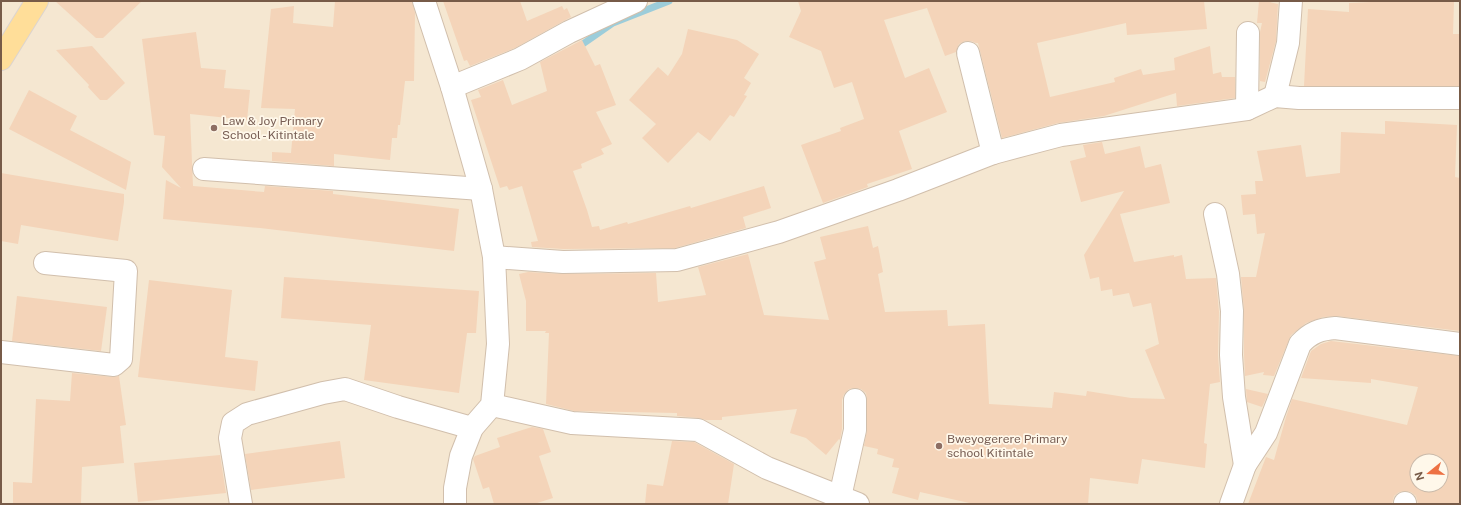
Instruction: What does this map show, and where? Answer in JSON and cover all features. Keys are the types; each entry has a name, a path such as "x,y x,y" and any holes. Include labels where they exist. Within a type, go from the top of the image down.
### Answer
{"main road":[{"path":"1,59 34,2"}],"street":[{"path":"424,1 452,87 481,189 494,257 498,344 492,406 472,428 461,456 455,488 455,504"},
{"path":"452,87 520,59 569,32 636,1"},
{"path":"1275,96 1288,44 1291,1"},
{"path":"1247,110 1248,33"},
{"path":"968,53 993,153"},
{"path":"494,257 563,262 677,260 780,232 898,190 993,153 1061,135 1247,110 1275,96 1299,98 1460,98"},
{"path":"204,169 481,189"},
{"path":"1215,214 1228,274 1232,311 1231,355 1234,397 1245,465"},
{"path":"1,352 114,365 121,359 126,271 45,263"},
{"path":"1231,504 1245,465 1266,433 1300,344 1306,337 1324,329 1335,328 1460,344"},
{"path":"241,504 230,438 233,423 247,414 323,393 345,389 398,407 472,428"},
{"path":"492,406 572,423 698,430 767,468 849,500 856,400"}],"shaded area":[{"path":"1,1 1460,1 1460,504 1,504"}],"building":[{"path":"55,1 142,1 103,38 96,38"},
{"path":"335,1 412,1 415,13 414,81 405,81 400,125 398,125 397,138 392,138 390,160 334,154 334,166 272,161 272,152 291,153 295,109 261,108 271,9 294,6 293,23 333,27"},
{"path":"443,1 520,1 527,21 562,6 564,10 567,8 571,17 515,48 470,66 467,60 464,61"},
{"path":"798,1 1204,1 1207,29 1127,35 1126,23 1037,43 1050,97 1115,82 1114,78 1141,69 1143,75 1175,70 1174,58 1210,46 1213,74 1221,72 1222,77 1235,77 1235,98 1177,106 1176,93 1104,116 1058,123 1002,138 978,43 965,41 959,44 956,52 945,56 927,8 884,20 905,78 929,68 947,112 899,131 912,169 867,184 868,187 823,203 801,145 841,131 840,128 864,119 852,82 834,88 821,51 789,37 801,11"},
{"path":"1259,1 1278,4 1276,41 1265,82 1260,81 1260,32 1262,23 1257,23"},
{"path":"1454,1 1453,34 1460,34 1460,86 1304,86 1308,9 1349,12 1349,3"},
{"path":"688,29 737,40 759,54 744,78 751,83 744,95 747,96 734,117 730,115 710,141 698,132 668,163 642,138 656,124 629,100 658,67 668,76 682,54"},
{"path":"196,32 201,68 226,70 224,88 250,90 247,120 190,114 193,186 264,192 265,186 333,191 333,194 459,209 454,251 260,228 163,219 166,180 181,188 162,167 165,136 154,135 142,39"},
{"path":"582,40 595,66 600,64 616,105 596,112 612,144 601,149 604,154 581,164 582,168 573,171 592,227 599,226 600,230 627,222 628,224 690,206 691,208 764,186 771,208 743,217 746,228 675,248 563,249 532,247 531,242 538,241 522,186 509,190 507,186 500,188 471,100 481,97 478,90 503,80 512,105 547,91 540,62"},
{"path":"92,46 125,83 107,100 100,100 88,87 89,85 56,50"},
{"path":"29,90 77,116 70,130 131,162 126,190 9,129"},
{"path":"1385,121 1457,125 1455,177 1460,178 1460,331 1337,316 1323,317 1306,323 1291,335 1274,376 1263,375 1264,372 1245,376 1244,311 1241,277 1256,277 1265,233 1257,234 1255,214 1243,215 1241,195 1256,194 1255,181 1263,181 1257,151 1301,145 1306,177 1340,173 1341,132 1385,134"},
{"path":"1102,142 1105,154 1140,146 1145,168 1161,164 1170,203 1120,214 1134,262 1182,255 1186,279 1216,278 1219,312 1218,355 1220,382 1210,384 1204,443 1207,444 1205,468 1142,459 1138,484 1090,478 1088,504 974,504 920,492 918,500 892,493 899,468 892,467 894,459 877,454 878,449 864,446 867,430 867,400 866,393 861,389 849,389 844,394 842,400 842,429 840,440 839,439 826,455 806,438 790,433 797,409 722,417 722,420 706,420 677,416 677,413 574,411 546,404 549,333 545,333 546,331 526,331 526,301 519,274 528,272 563,274 656,273 658,302 706,295 698,267 748,254 764,315 829,320 814,262 826,259 820,237 868,226 873,248 878,246 883,272 878,274 885,312 947,310 948,326 985,324 989,404 1052,408 1054,392 1086,396 1087,391 1131,398 1165,399 1145,350 1159,344 1151,303 1133,307 1129,293 1113,296 1112,289 1101,291 1099,277 1090,279 1084,255 1124,191 1081,202 1070,161 1086,157 1083,145"},
{"path":"1,173 124,194 118,241 21,225 18,244 1,241"},
{"path":"284,277 479,291 476,333 467,333 459,393 364,380 371,325 281,318"},
{"path":"149,280 232,290 225,357 258,361 255,391 138,377"},
{"path":"17,296 107,307 101,351 12,341"},
{"path":"1331,341 1460,356 1460,504 1418,504 1416,496 1412,493 1449,493 1449,453 1409,453 1409,492 1399,492 1394,496 1392,504 1248,504 1266,457 1274,460 1292,399 1407,425 1418,387 1371,379 1371,383 1301,378 1311,351 1321,344"},
{"path":"72,373 113,377 119,376 126,425 120,426 124,463 82,467 81,504 13,504 13,482 32,483 36,399 70,401"},
{"path":"1246,389 1268,394 1262,407 1247,402"},
{"path":"532,427 543,429 551,452 539,456 553,498 534,504 494,504 489,487 483,489 473,459 475,456 500,447 497,438"},
{"path":"340,441 345,478 251,490 245,454"},
{"path":"672,441 694,442 734,464 728,504 645,504 647,484 663,486"},
{"path":"220,455 226,493 138,502 134,463"}],"waterway":[{"path":"577,48 613,23 669,1"}],"place":[{"name":"Law & Joy Primary School - Kitintale","path":"214,128"},
{"name":"Bweyogerere Primary school Kitintale","path":"939,446"}]}
